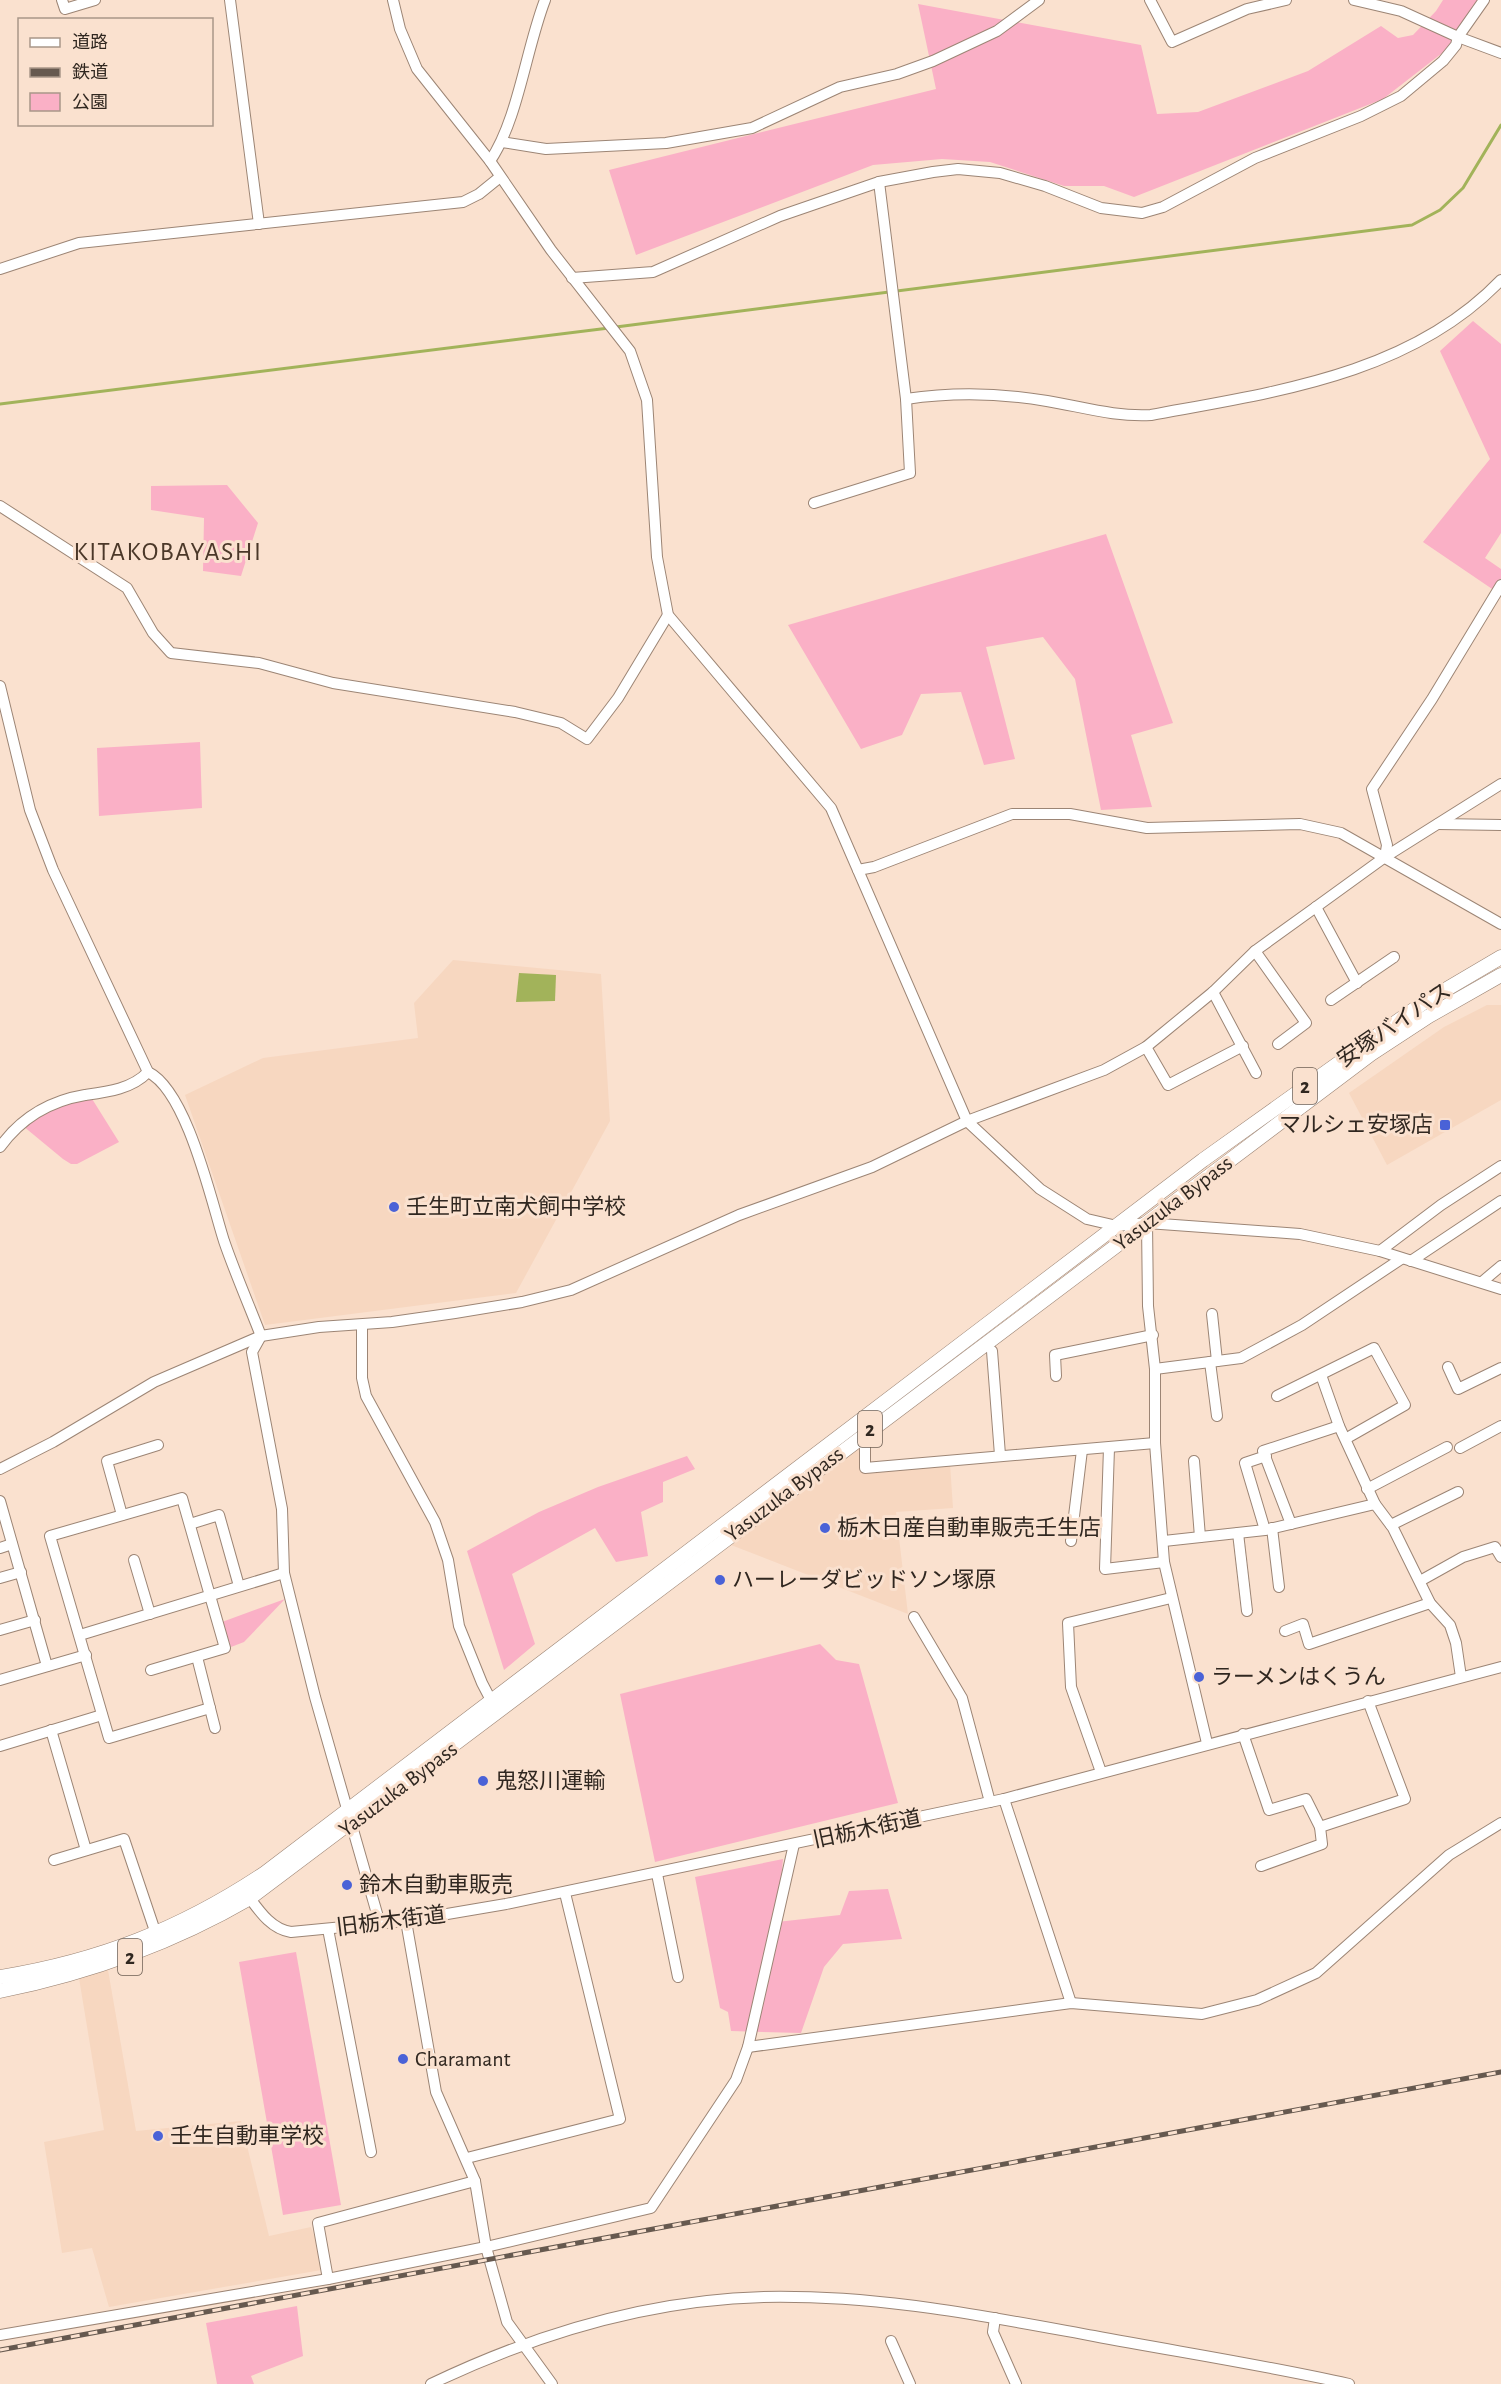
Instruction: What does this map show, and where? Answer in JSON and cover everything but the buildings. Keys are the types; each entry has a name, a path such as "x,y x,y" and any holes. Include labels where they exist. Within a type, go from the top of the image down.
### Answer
{"main road":[{"name":"安塚バイパス","path":"1117,1226 1363,1044 1423,1003 1501,957"},
{"path":"1487,964 1499,980"},
{"name":"Yasuzuka Bypass","path":"495,1707 1371,1054 1429,1016 1499,980"},
{"name":"Yasuzuka Bypass","path":"246,1893 350,1818 495,1707 1117,1226"},
{"name":"2","path":"0,1977 79,1962 156,1934 246,1893"},
{"name":"2","path":"0,1991 62,1978 125,1959 192,1930 246,1893"}],"street":[{"path":"62,0 65,9 95,0"},
{"path":"230,0 259,224"},
{"path":"393,0 400,29 417,69 490,160 572,278 623,340 637,366 650,420 657,557 668,615 827,802 967,1121 1040,1189 1087,1219 1117,1226 1147,1223 1300,1234 1380,1251 1501,1289"},
{"path":"490,160 502,142 534,28 545,0"},
{"path":"502,142 546,149 666,143 752,128 840,87 897,74 933,61 997,32 1039,0"},
{"path":"1150,0 1172,42 1246,9 1286,0"},
{"path":"1354,0 1401,11 1458,37 1501,53"},
{"path":"572,278 653,272 780,216 879,182 933,172 972,170 1000,173 1045,186 1101,208 1142,213 1163,207 1255,158 1361,116 1401,96 1443,61 1456,45 1458,37 1484,0"},
{"path":"0,269 79,243 463,202 479,194 500,177"},
{"path":"814,503 910,473 906,399 879,182"},
{"path":"906,399 944,393 1004,396 1129,416 1151,415 1298,387 1358,369 1417,342 1450,322 1501,280"},
{"path":"0,506 127,588 153,633 171,653 259,663 333,683 515,712 561,723 587,739 618,698 668,615"},
{"path":"1385,857 1387,845 1372,789 1438,690 1501,585"},
{"path":"0,686 30,810 53,870 148,1072 159,1077 192,1134 225,1243 261,1336"},
{"path":"0,1469 52,1442 154,1382 261,1336 319,1327 362,1325 515,1303 571,1290 740,1215 872,1167 967,1121 1104,1070 1146,1047 1214,992 1255,951 1385,857 1501,784"},
{"path":"858,870 874,867 1012,814 1070,814 1147,828 1300,824 1341,832 1501,924"},
{"path":"1437,824 1501,825"},
{"path":"1316,907 1357,983"},
{"path":"1255,951 1306,1023 1278,1044"},
{"path":"1331,1000 1394,957"},
{"path":"1214,992 1256,1073"},
{"path":"1146,1047 1168,1086 1243,1046"},
{"path":"0,1147 12,1131 28,1116 54,1104 137,1084 148,1072"},
{"path":"1380,1251 1441,1205 1501,1166"},
{"path":"1155,1369 1241,1358 1302,1325 1501,1201"},
{"path":"1147,1223 1148,1306 1153,1335 1155,1443 1164,1562 1207,1743"},
{"path":"1482,1282 1501,1266"},
{"path":"1212,1314 1217,1416"},
{"path":"362,1325 362,1378 366,1396 443,1541 459,1626 495,1707"},
{"path":"1056,1376 1055,1355 1153,1335"},
{"path":"261,1336 252,1352 282,1509 284,1573 315,1697 380,1924"},
{"path":"1277,1396 1374,1348 1406,1405 1347,1438"},
{"path":"992,1351 1000,1455"},
{"path":"1448,1367 1458,1389 1501,1368"},
{"path":"1321,1375 1339,1426 1347,1438 1367,1489 1390,1525 1430,1603 1450,1625 1456,1643 1461,1677"},
{"path":"1291,1524 1263,1451 1339,1426"},
{"path":"1460,1448 1501,1426"},
{"path":"865,1433 865,1468 1155,1443"},
{"path":"122,1515 107,1461 158,1445"},
{"path":"1367,1489 1447,1447"},
{"path":"1109,1448 1105,1569 1164,1562"},
{"path":"1071,1540 1082,1450"},
{"path":"1266,1456 1245,1463 1268,1529 1278,1587"},
{"path":"1194,1461 1200,1537"},
{"path":"1390,1525 1458,1492"},
{"path":"151,1670 225,1648 182,1498 50,1536 109,1738 210,1708"},
{"path":"0,1501 47,1666"},
{"path":"1164,1541 1268,1529 1375,1504"},
{"path":"190,1524 219,1515 239,1586"},
{"path":"1238,1533 1247,1611"},
{"path":"0,1548 12,1544"},
{"path":"1420,1581 1463,1557 1494,1547 1501,1557"},
{"path":"134,1560 150,1614"},
{"path":"0,1578 21,1572"},
{"path":"80,1635 284,1573"},
{"path":"1101,1772 1071,1687 1068,1623 1171,1598"},
{"path":"1285,1631 1303,1623 1309,1644 1430,1603"},
{"path":"914,1617 962,1698 990,1802"},
{"path":"0,1630 35,1620"},
{"path":"0,1680 86,1655"},
{"path":"197,1657 215,1728"},
{"name":"旧栃木街道","path":"246,1893 269,1922 283,1931 406,1921 565,1893 1004,1799 1207,1743 1501,1667"},
{"path":"1320,1827 1405,1799 1368,1701"},
{"path":"0,1746 102,1715"},
{"path":"51,1730 86,1850"},
{"path":"1243,1734 1269,1810 1306,1799 1320,1827 1322,1844 1261,1866"},
{"path":"1004,1799 1071,2003"},
{"path":"748,2047 1071,2003 1202,2014 1222,2011 1280,1991 1328,1963 1449,1855 1501,1823"},
{"path":"54,1860 124,1839 156,1934"},
{"path":"0,2335 328,2279 486,2247 651,2208 736,2080 748,2047 794,1844"},
{"path":"657,1874 678,1977"},
{"path":"466,2158 620,2119 565,1893"},
{"path":"406,1921 436,2092 476,2181 486,2247 507,2322 552,2384"},
{"path":"328,1929 372,2152"},
{"path":"328,2279 318,2223 476,2181"},
{"path":"431,2384 522,2344 591,2322 684,2303 793,2296 855,2300 995,2318 1349,2384"},
{"path":"995,2318 993,2332 1016,2384"},
{"path":"891,2341 910,2384"}],"shaded area":[{"name":"壬生町立南犬飼中学校","path":"453,960 601,974 610,1121 516,1293 265,1325 185,1095 263,1058 418,1038 414,1003"},
{"path":"519,973 556,975 555,1001 516,1002"},
{"path":"1487,1005 1501,1005 1501,1100 1387,1165 1349,1093 1444,1027"},
{"name":"栃木日産自動車販売壬生店","path":"861,1443 865,1468 950,1464 953,1508 896,1512 908,1614 731,1545"},
{"name":"壬生自動車学校","path":"108,1970 136,2131 241,2121 269,2236 311,2227 327,2269 109,2307 92,2248 62,2253 44,2142 104,2130 79,1978"}],"green space":[{"path":"1443,0 1481,0 1446,50 1383,99 1134,197 1104,186 1064,186 990,162 942,159 873,165 636,255 609,170 936,89 918,4 1141,45 1157,114 1198,112 1308,71 1381,26 1398,38 1413,35 1436,11"},
{"path":"1473,321 1501,344 1501,533 1485,558 1501,569 1501,595 1423,542 1490,459 1440,351"},
{"path":"227,485 258,523 241,576 203,571 204,518 151,510 151,486"},
{"path":"1106,534 1173,723 1131,735 1152,807 1101,810 1075,679 1043,637 986,647 1015,759 984,765 961,692 921,694 902,735 861,749 788,625"},
{"path":"200,742 202,808 99,816 97,748"},
{"path":"89,1094 119,1142 77,1164 71,1164 63,1159 17,1121"},
{"path":"687,1456 695,1469 663,1482 663,1502 641,1512 648,1556 616,1562 595,1528 512,1574 535,1644 504,1670 467,1551 539,1512 598,1487"},
{"path":"285,1599 244,1642 231,1647 222,1622"},
{"path":"820,1644 836,1660 859,1664 898,1803 655,1862 620,1694"},
{"path":"783,1859 777,1922 840,1915 849,1891 888,1889 902,1939 843,1944 824,1967 801,2033 731,2031 728,2012 720,2008 695,1877"},
{"path":"296,1952 341,2205 283,2215 239,1962"},
{"path":"297,2306 303,2356 251,2376 254,2384 217,2384 206,2323"}],"waterway":[{"path":"616,327 1412,225 1440,210 1463,188 1501,125"},
{"path":"0,404 609,328"}],"railway":[{"path":"0,2350 1501,2072"}],"place":[{"name":"マルシェ安塚店","path":"1445,1125"},
{"name":"壬生町立南犬飼中学校","path":"394,1207"},
{"name":"栃木日産自動車販売壬生店","path":"825,1528"},
{"name":"ハーレーダビッドソン塚原","path":"720,1580"},
{"name":"ラーメンはくうん","path":"1199,1677"},
{"name":"鬼怒川運輸","path":"483,1781"},
{"name":"鈴木自動車販売","path":"347,1885"},
{"name":"Charamant","path":"403,2059"},
{"name":"壬生自動車学校","path":"158,2136"}],"district":[{"name":"KITAKOBAYASHI","path":"168,552"}]}
